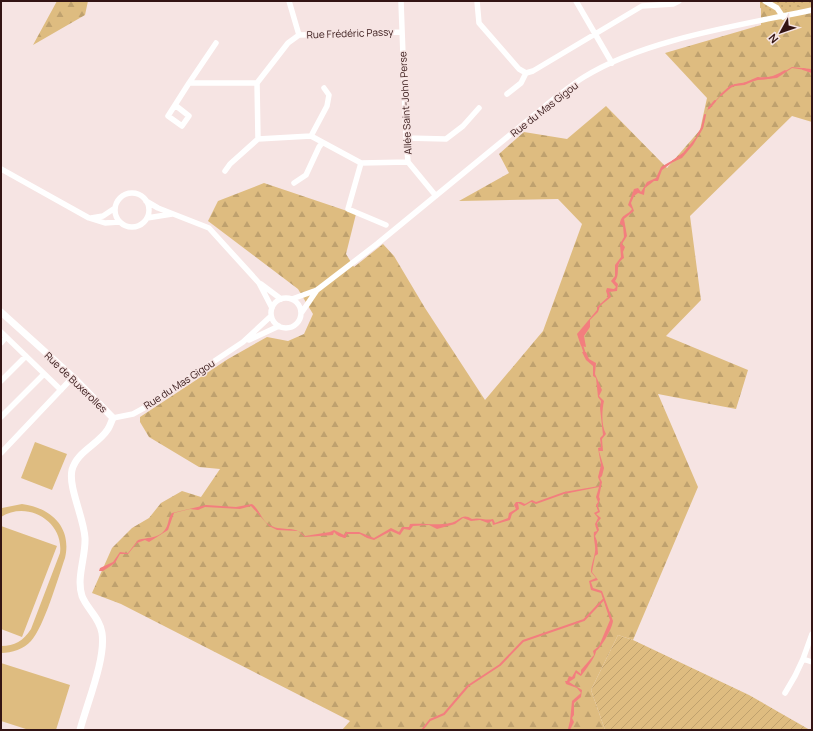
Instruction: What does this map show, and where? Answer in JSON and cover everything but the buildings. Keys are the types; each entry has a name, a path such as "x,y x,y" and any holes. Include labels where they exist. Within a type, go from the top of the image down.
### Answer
{"street":[{"path":"289,1 299,35"},
{"name":"Allée Saint-John Perse","path":"401,1 401,32 408,162 436,196"},
{"path":"477,1 480,23 519,69 526,73 533,71 641,4 674,4 679,1"},
{"path":"576,1 612,63"},
{"path":"765,1 777,8 782,17"},
{"name":"Rue du Mas Gigou","path":"302,312 317,290 436,196 555,98 585,76 628,55 673,41 812,10"},
{"name":"Rue Frédéric Passy","path":"257,83 288,43 299,35 401,32"},
{"path":"175,105 216,43"},
{"path":"507,94 521,83 526,73"},
{"path":"189,83 257,83 258,138"},
{"path":"311,136 327,106 329,95 324,88"},
{"path":"406,138 446,139 463,126 479,108"},
{"path":"225,171 230,164 258,138 311,136 361,163 408,162"},
{"path":"294,183 306,175 318,147 322,143"},
{"path":"361,163 348,209 386,225"},
{"path":"1,169 89,218 105,223 119,222"},
{"path":"174,214 148,218 140,226 134,227 123,225 119,222 116,217 115,208 118,201 127,194 138,194 146,201 209,228 259,283 281,298 292,299 298,304 302,312 300,320 294,326 287,328 279,326 271,316 272,308 281,298"},
{"path":"146,201 149,206 148,218"},
{"path":"89,218 103,216 115,208"},
{"path":"259,283 272,308"},
{"name":"Rue du Mas Gigou","path":"292,299 317,290"},
{"name":"Rue de Buxerolles","path":"1,312 73,377 112,418 108,430 75,462 72,472 72,480 83,520 85,539 80,587 82,596 99,622 102,632 103,650 80,730"},
{"name":"Rue du Mas Gigou","path":"112,418 133,414 144,408 243,342 271,316"},
{"name":"Rue du Mas Gigou","path":"243,342 279,326"},
{"path":"1,332 61,390"},
{"path":"1,343 6,337"},
{"path":"1,381 26,356"},
{"path":"1,417 44,374"},
{"path":"1,453 73,377"},
{"path":"785,694 796,676 812,634"},
{"path":"803,659 812,662"}],"green space":[{"path":"57,1 88,1 85,15 33,45"},
{"path":"760,1 812,1 812,3 776,12 760,8"},
{"path":"761,1 812,1 812,122 792,116 690,216 701,300 666,336 748,370 736,409 658,394 698,487 633,640 618,635 591,690 605,730 342,730 350,721 121,604 92,593 112,548 132,528 149,518 161,503 182,491 201,497 220,469 199,467 149,437 140,422 140,417 228,359 267,337 288,341 304,334 313,314 298,289 208,221 218,201 264,183 356,214 346,254 354,267 383,244 394,256 425,308 485,400 543,331 582,224 558,199 459,201 509,173 499,154 524,132 567,139 606,106 667,168 700,130 707,98 665,53 761,25"},
{"path":"35,442 67,454 52,490 21,478"},
{"path":"22,504 33,506 42,510 51,515 57,521 65,537 65,558 50,602 36,634 28,644 21,648 1,653 1,646 15,644 25,637 31,629 60,553 60,542 56,531 50,523 42,517 32,512 22,511 11,512 1,517 2,508"},
{"path":"1,526 57,546 22,637 1,629"},
{"path":"618,635 633,640 749,695 810,730 605,730 591,690"},
{"path":"1,663 70,685 56,730 29,730 1,721"}],"shaded area":[{"path":"792,67 811,69 812,71 792,68 777,78 758,80 737,85 726,90 731,85 758,78 777,76"},
{"path":"726,90 707,111 708,108"},
{"path":"701,131 693,145 682,158 673,162 662,170 658,181 654,181 645,188 644,195 638,193 634,196 631,203 634,211 624,219 627,236 622,244 625,247 623,252 624,258 619,263 618,275 615,281 618,284 617,291 609,292 611,297 600,306 598,312 590,320 590,327 584,336 586,347 581,346 577,334 597,310 597,307 608,297 606,291 607,288 614,289 616,287 611,281 615,276 615,265 621,257 620,244 624,237 623,226 620,224 623,217 632,209 628,205 634,189 638,188 641,192 647,182 656,178 661,167 673,160 678,159"},
{"path":"582,352 586,352 589,359 596,363 595,374 602,390 599,396 604,401 602,413 604,430 606,434 602,439 603,451 599,451 604,468 600,478 602,482 598,506 600,512 596,514 601,518 597,523 599,530 595,536 598,554 595,556 592,572 598,580 591,582 593,588 602,591 613,621 606,638 596,651 596,653 585,671 581,676 576,673 575,678 569,682 582,690 581,697 574,703 574,715 572,718 574,722 570,730 568,729 572,701 581,693 577,688 566,684 565,681 567,681 569,676 572,677 576,670 581,674 581,670 594,655 593,651 599,646 610,620 601,593 591,590 589,581 596,578 591,572 591,567 595,555 594,532 597,531 595,524 598,518 594,513 598,511 596,505 598,502 596,497 599,487 564,494 536,504 531,502 524,506 518,503 519,509 512,514 510,520 493,525 492,521 488,523 480,520 471,521 463,518 455,524 437,529 429,525 413,526 410,530 404,529 400,535 391,531 374,540 360,534 347,534 345,538 334,532 333,535 305,537 298,531 305,536 334,530 344,535 346,532 359,532 374,538 391,528 399,532 402,527 409,527 410,524 445,524 466,516 472,519 493,519 495,523 508,518 509,513 516,509 514,505 516,502 525,504 532,500 536,502 564,492 599,486 600,482 598,477 601,465 598,448 601,447 600,438 603,435 600,408 601,401 598,397 596,378 593,376 593,366 586,360"},
{"path":"252,504 268,524 273,527 298,531 277,530 269,526 251,506 240,509 205,507 198,510 190,509 174,513 168,530 149,542 145,540 137,543 128,554 120,554 115,563 103,571 99,571 100,568 113,562 120,552 128,553 138,540 154,537 163,532 172,513 206,505 236,507"}],"waterway":[{"path":"803,69 812,72"},
{"path":"735,85 744,84 758,78 772,77 785,71"},
{"path":"721,95 730,87"},
{"path":"709,108 715,101"},
{"path":"698,135 702,128 705,115"},
{"path":"673,161 683,154"},
{"path":"582,345 585,354"},
{"path":"339,535 345,537 346,534"},
{"path":"422,730 430,720 444,714 468,686 500,665 523,641 584,620 603,600"}]}
